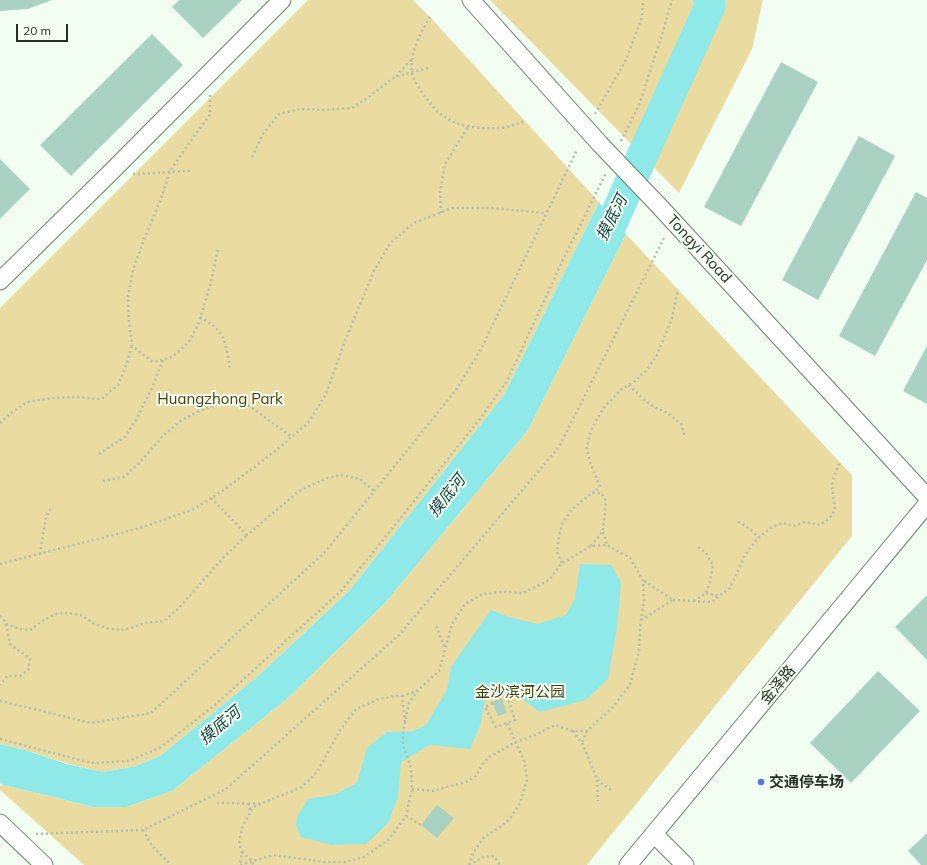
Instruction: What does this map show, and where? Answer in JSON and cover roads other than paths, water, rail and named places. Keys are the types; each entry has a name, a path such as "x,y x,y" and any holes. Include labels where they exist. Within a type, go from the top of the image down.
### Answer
{"street":[{"path":"0,282 282,0"},
{"name":"Tongyi Road","path":"471,0 600,144 667,214 927,497"},
{"name":"金泽路","path":"628,865 927,504"},
{"path":"0,823 44,865"},
{"path":"654,834 685,865"}],"water":[{"path":"599,202 626,234 528,430 386,602 287,699 172,791 126,807 93,807 3,785 0,782 0,744 28,751 67,764 103,772 136,766 160,756 257,677 349,591 504,395"},
{"path":"580,564 611,565 621,582 617,628 608,679 586,700 540,712 514,693 486,696 480,726 470,749 430,745 401,762 398,797 388,823 366,844 332,845 301,837 296,825 297,817 308,799 334,795 357,783 367,748 387,732 413,731 426,725 447,690 451,667 491,610 509,617 538,624 566,615 575,598"}],"waterway":[{"name":"摸底河","path":"593,256 612,223 710,6 709,0"}],"place":[{"name":"交通停车场","path":"761,782"}],"park label":[{"name":"Huangzhong Park","path":"220,399"},
{"name":"金沙滨河公园","path":"520,692"}]}
